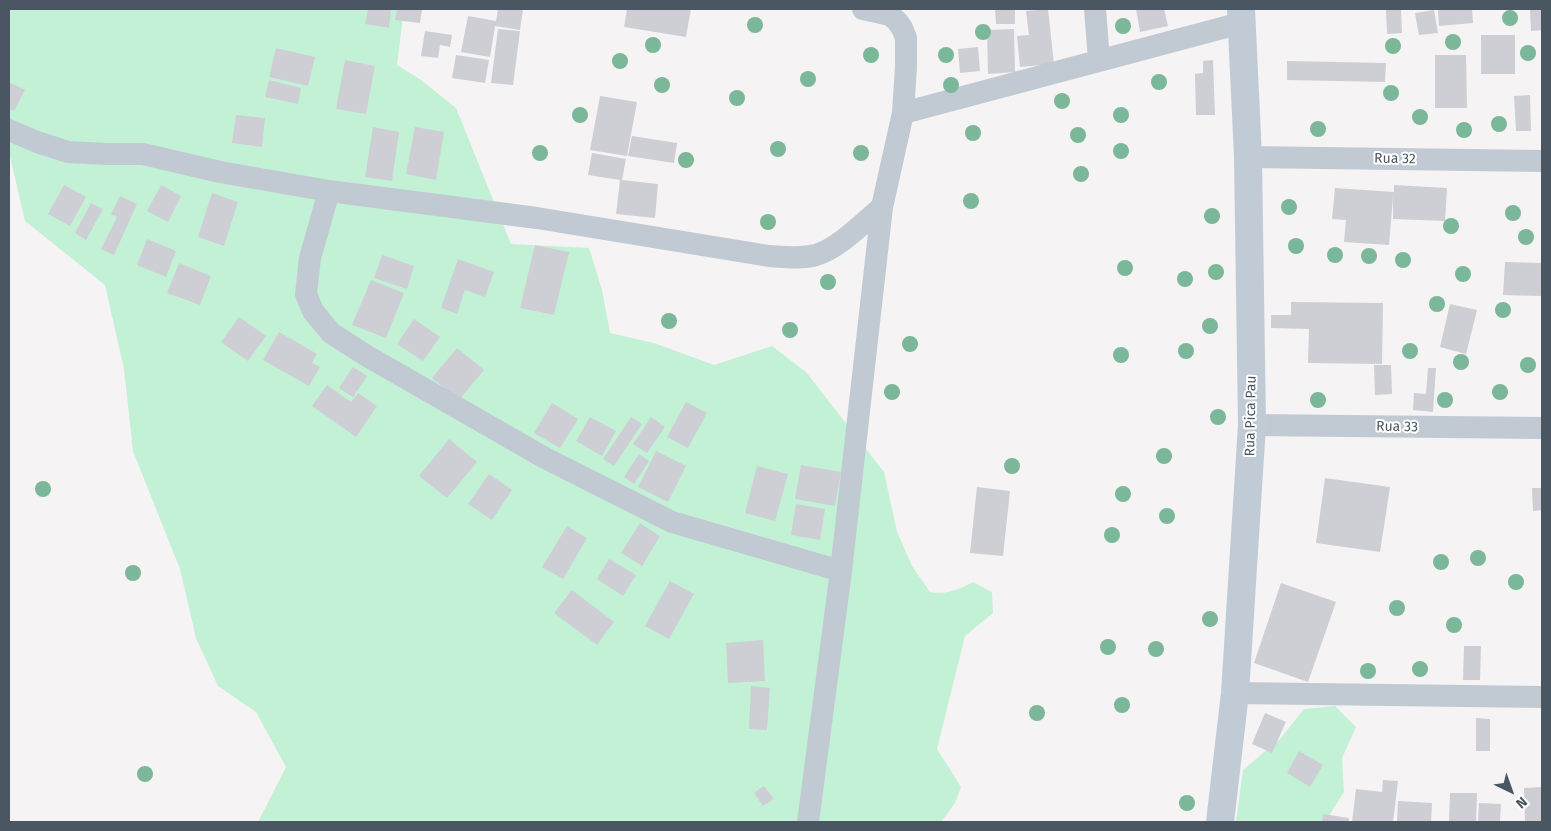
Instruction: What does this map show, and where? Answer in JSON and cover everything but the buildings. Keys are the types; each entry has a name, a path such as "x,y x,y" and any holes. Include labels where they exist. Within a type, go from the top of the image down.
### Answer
{"street":[{"path":"808,822 841,571 882,207 903,113 906,38 902,28 890,15 863,9"},
{"path":"1095,9 1099,60"},
{"path":"903,113 1099,60 1241,16"},
{"name":"Rua Pica Pau","path":"1220,822 1235,693 1252,425 1248,157 1241,16"},
{"path":"9,130 68,152 142,154 220,172 329,191 537,218 769,256 798,258 817,254 836,245 882,207"},
{"name":"Rua 32","path":"1248,157 1542,161"},
{"path":"329,191 310,258 306,294 312,311 332,333 367,356 545,458 672,522 841,571"},
{"name":"Rua 33","path":"1252,425 1542,428"},
{"path":"1235,693 1542,697"}],"green space":[{"path":"9,9 404,9 397,65 421,80 456,108 511,244 589,248 602,290 610,333 654,343 714,365 772,346 806,372 884,472 897,532 912,566 930,592 952,591 973,582 992,592 993,613 965,636 937,749 961,787 955,803 941,822 258,822 286,767 256,712 218,686 196,638 180,569 133,451 124,369 105,285 25,221 9,152"},
{"path":"1335,706 1356,727 1342,758 1344,792 1325,822 1236,822 1243,770 1281,738 1304,709"}]}
